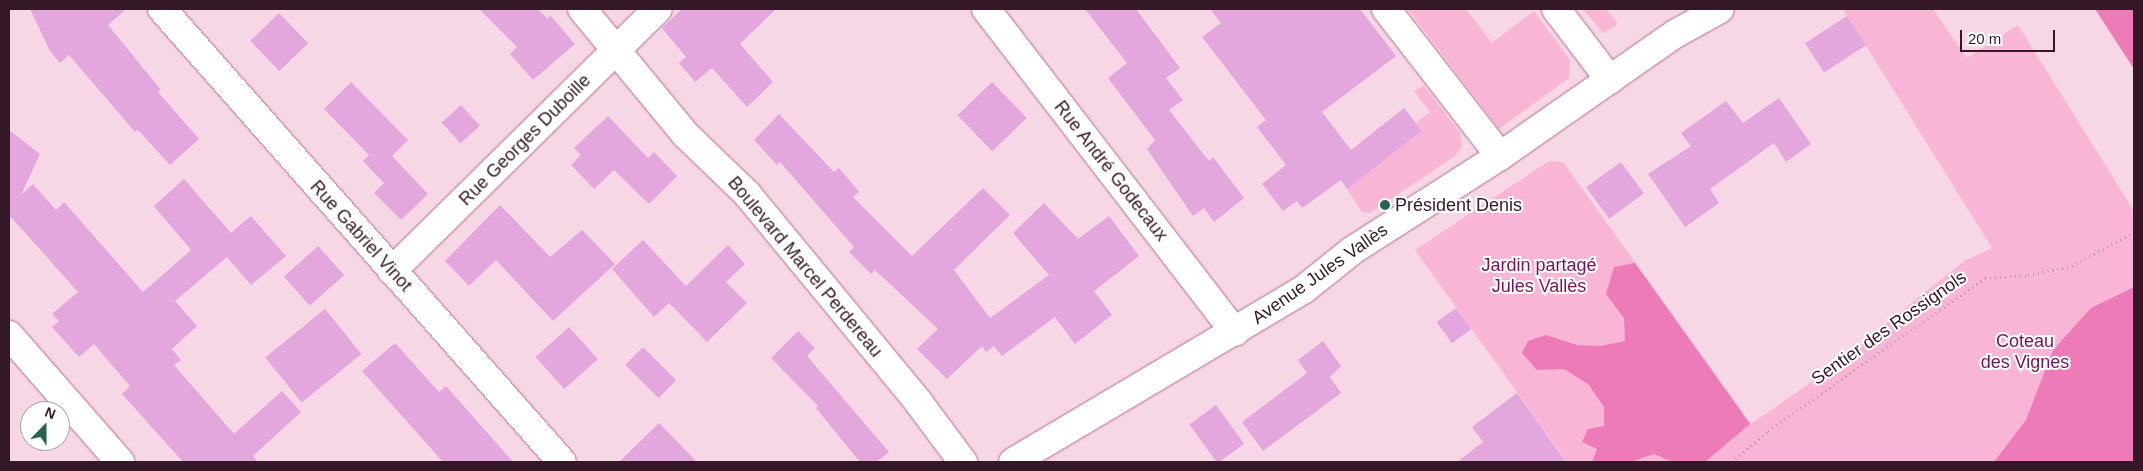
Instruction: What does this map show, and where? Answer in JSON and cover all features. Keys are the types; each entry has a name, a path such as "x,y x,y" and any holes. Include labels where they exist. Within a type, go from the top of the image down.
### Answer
{"street":[{"name":"Rue Gabriel Vinot","path":"162,9 562,462"},
{"name":"Boulevard Marcel Perdereau","path":"582,9 686,135 747,194 919,403 963,462"},
{"name":"Rue Georges Duboille","path":"392,271 658,9"},
{"name":"Rue André Godecaux","path":"986,9 1235,332"},
{"path":"1386,9 1500,156"},
{"path":"1556,9 1610,80"},
{"name":"Avenue Jules Vallès","path":"1013,462 1303,290 1353,250 1500,156 1675,34 1720,9"},
{"path":"9,335 107,457"}],"path":[{"name":"Sentier des Rossignols","path":"1732,462 1768,431 1985,278 2028,276 2072,266 2134,232"}],"green space":[{"path":"1408,9 1466,9 1492,43 1534,11 1570,60 1569,78 1499,129"},
{"path":"1583,9 1606,9 1618,24 1603,33"},
{"name":"Coteau des Vignes","path":"1843,9 1933,9 1967,58 2018,25 2134,211 2134,462 1567,462 1415,250 1549,161 1563,162 1751,424 1830,369 1964,261 1992,248"},
{"path":"1424,86 1460,133 1462,147 1455,156 1370,213 1362,212 1347,189 1422,131 1416,123 1430,112 1414,91"}],"shaded area":[{"path":"2095,9 2134,9 2134,69"},
{"path":"1635,263 1750,424 1705,462 1673,462 1654,454 1630,462 1592,462 1597,449 1582,442 1588,429 1604,426 1604,407 1588,384 1564,369 1537,370 1522,353 1528,341 1546,335 1577,345 1601,346 1625,341 1624,318 1606,294 1614,267"},
{"path":"2134,287 2134,462 1994,462 2026,420 2053,350 2091,308"}],"building":[{"path":"30,9 126,9 108,25 161,90 158,92 199,139 170,165 138,130 135,132 69,55 60,63 50,51"},
{"path":"479,9 538,9 548,19 550,15 575,44 533,80 510,54 517,47"},
{"path":"682,9 776,9 740,44 773,82 747,107 712,68 695,82 679,63 686,57 662,28"},
{"path":"1085,9 1136,9 1180,68 1166,78 1183,100 1169,110 1209,161 1213,157 1244,198 1214,222 1204,208 1193,216 1147,149 1155,140 1108,78 1127,63"},
{"path":"1210,9 1360,9 1396,56 1322,112 1351,150 1404,108 1422,131 1347,189 1341,180 1302,208 1297,201 1283,211 1262,184 1286,165 1257,127 1266,120 1202,37 1221,23"},
{"path":"279,13 308,43 279,71 250,41"},
{"path":"1847,16 1866,45 1824,73 1805,43"},
{"path":"351,82 408,140 392,156 428,194 401,220 374,193 384,183 363,161 369,155 324,109"},
{"path":"992,82 1027,118 992,151 957,115"},
{"path":"1779,98 1811,144 1786,162 1774,143 1710,189 1719,203 1685,227 1648,174 1691,146 1681,133 1726,101 1743,123"},
{"path":"461,105 480,126 460,143 442,122"},
{"path":"779,114 834,172 839,168 859,192 853,197 912,256 983,188 1010,215 954,270 990,318 1049,275 1013,233 1044,203 1078,239 1109,216 1139,256 1094,291 1112,315 1075,344 1055,317 1002,356 994,346 986,352 982,346 947,379 917,349 938,329 875,270 871,274 849,252 854,247 780,162 777,165 754,140"},
{"path":"608,116 648,158 654,152 677,176 649,204 614,170 594,189 571,165 581,155 574,148"},
{"path":"9,130 40,154 21,195 33,184 56,210 64,202 143,292 191,250 154,206 184,179 231,233 251,216 286,256 251,285 227,257 175,301 197,326 172,349 181,360 174,365 234,434 282,391 301,412 253,456 258,462 183,462 122,394 130,386 94,344 79,357 52,327 59,321 52,314 78,292 11,217 9,221"},
{"path":"1621,162 1644,194 1609,219 1586,187"},
{"path":"500,205 550,257 582,230 615,264 553,321 496,260 469,286 445,261"},
{"path":"643,240 686,286 728,245 745,264 726,282 747,303 707,342 669,303 654,317 612,269"},
{"path":"318,246 344,275 310,306 284,277"},
{"path":"1456,308 1471,329 1452,343 1437,322"},
{"path":"325,309 362,354 302,403 265,357"},
{"path":"569,327 598,359 564,389 536,357"},
{"path":"798,331 815,348 807,356 889,452 876,462 860,462 816,408 818,406 771,358"},
{"path":"1323,341 1341,366 1330,377 1341,393 1263,451 1242,422 1307,373 1298,360"},
{"path":"395,343 439,392 446,386 513,462 443,462 362,371"},
{"path":"643,347 676,380 659,398 625,365"},
{"path":"1517,393 1566,462 1457,462 1483,442 1472,427"},
{"path":"1216,405 1244,444 1217,462 1189,424"},
{"path":"659,423 697,462 619,462"}],"place":[{"name":"Président Denis","path":"1385,205"}],"park label":[{"name":"Jardin partagé Jules Vallès","path":"1539,276"}]}
